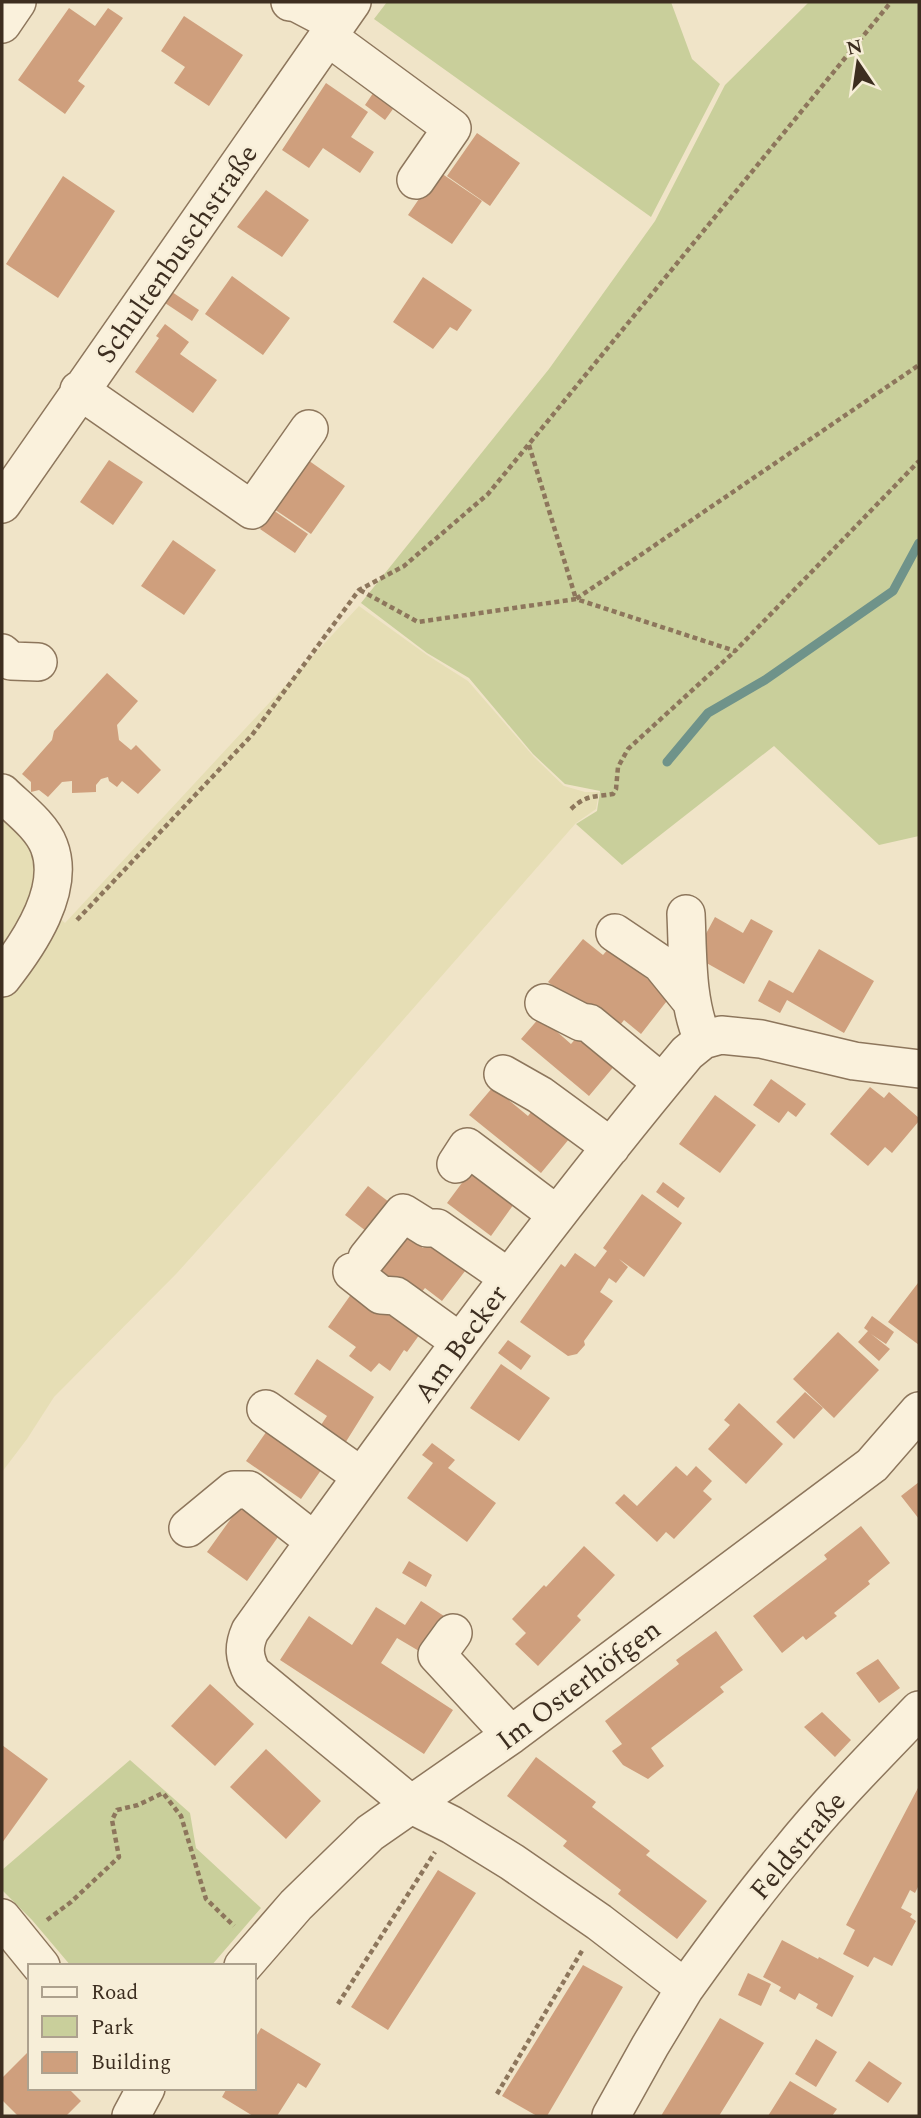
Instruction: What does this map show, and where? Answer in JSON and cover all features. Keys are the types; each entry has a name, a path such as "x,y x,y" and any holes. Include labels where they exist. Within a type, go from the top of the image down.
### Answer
{"street":[{"path":"2,24 18,2"},
{"path":"290,2 339,21 452,128 416,180"},
{"name":"Schultenbuschstraße","path":"2,504 339,21"},
{"path":"79,390 252,510 309,429"},
{"path":"2,653 11,661 38,662"},
{"path":"2,793 30,820 49,845 53,867 52,890 35,928 2,978"},
{"path":"686,914 691,1000 695,1021 703,1040 721,1035 761,1039 854,1061 919,1069"},
{"path":"615,933 662,964 691,1000"},
{"path":"544,1003 581,1022 589,1023 662,1083"},
{"name":"Am Becker","path":"412,1805 252,1673 245,1660 244,1645 250,1631 314,1541 508,1277 662,1083 687,1053 703,1040"},
{"path":"503,1074 540,1094 611,1147"},
{"path":"456,1164 467,1147 556,1214"},
{"path":"460,1342 396,1296 381,1295 360,1265 403,1213 427,1228 437,1228 508,1277"},
{"path":"266,1409 361,1476"},
{"name":"Im Osterhöfgen","path":"250,1957 296,1905 370,1833 511,1735 872,1465 919,1411"},
{"path":"188,1528 234,1490 249,1490 314,1541"},
{"path":"453,1633 437,1655 511,1735"},
{"name":"Feldstraße","path":"611,2116 685,1988 734,1920 789,1850 852,1779 919,1710"},
{"path":"412,1805 452,1825 512,1862 599,1922 685,1988"},
{"path":"131,2116 145,2090"}],"path":[{"path":"35,928 69,929 252,735 359,590 404,566 488,494 891,2"},
{"path":"359,590 418,622 576,599 919,365"},
{"path":"528,444 576,599"},
{"path":"571,809 580,800 588,797 613,794 617,789 618,767 628,749 735,651 919,461"},
{"path":"576,599 735,651"},
{"path":"21,1941 71,1902 119,1857 112,1820 117,1810 138,1805 163,1793 181,1816 206,1899 250,1957"},
{"path":"338,2004 452,1825"},
{"path":"497,2094 599,1922"}],"shaded area":[{"path":"359,606 468,681 534,757 564,786 585,792 599,792 596,809 576,823 177,1273 54,1397 2,1472 2,815 24,836 34,863 36,897 65,923"}],"green space":[{"path":"387,2 671,2 692,59 720,84 651,217 374,19"},
{"path":"809,2 919,2 919,836 879,845 774,746 622,865 576,824 597,811 600,791 565,784 533,754 469,678 427,653 361,603 549,369 655,221 725,85"},
{"path":"130,1760 190,1813 196,1848 261,1908 213,1964 69,1964 2,1890 2,1870"}],"building":[{"path":"69,8 95,26 108,8 123,18 78,81 85,86 65,114 18,80"},
{"path":"184,16 243,55 209,106 174,83 185,67 161,51"},
{"path":"326,83 368,112 351,137 374,152 360,173 323,148 309,168 282,150"},
{"path":"380,83 401,98 385,120 365,105"},
{"path":"477,133 520,163 490,206 447,176"},
{"path":"438,171 482,201 452,244 408,215"},
{"path":"63,176 115,211 58,298 6,264"},
{"path":"266,190 309,220 282,257 237,227"},
{"path":"232,276 290,318 263,355 205,314"},
{"path":"423,277 472,310 457,331 450,327 433,349 393,322"},
{"path":"172,292 199,310 192,321 165,303"},
{"path":"165,324 189,342 180,354 217,380 193,413 135,372 159,338 156,336"},
{"path":"305,458 345,486 311,534 271,507"},
{"path":"109,460 143,482 113,525 80,502"},
{"path":"273,510 308,534 295,553 260,529"},
{"path":"173,540 216,570 184,615 141,586"},
{"path":"107,673 138,701 117,725 119,740 131,750 136,745 161,770 138,794 122,781 117,787 108,777 101,779 96,785 96,792 72,793 72,781 62,782 48,797 39,790 31,792 31,782 22,774 52,740 54,731"},
{"path":"715,917 743,933 751,919 773,931 744,984 694,956"},
{"path":"583,939 603,955 609,948 670,997 641,1034 624,1020 614,1033 548,982"},
{"path":"819,949 874,981 844,1033 787,1000 780,1013 758,1001 769,980 793,993"},
{"path":"540,1017 571,1044 585,1028 621,1058 589,1096 521,1039"},
{"path":"771,1079 806,1104 796,1117 788,1111 779,1123 753,1105"},
{"path":"493,1087 528,1116 538,1103 574,1133 541,1173 469,1115"},
{"path":"870,1087 884,1098 889,1092 919,1118 919,1121 892,1153 885,1147 868,1166 830,1134"},
{"path":"715,1095 756,1125 720,1173 679,1144"},
{"path":"476,1164 519,1197 491,1236 447,1203"},
{"path":"663,1182 685,1198 678,1208 656,1192"},
{"path":"368,1186 389,1202 366,1231 345,1215"},
{"path":"642,1194 682,1223 644,1277 619,1259 628,1267 616,1283 609,1278 600,1292 613,1301 584,1341 585,1345 577,1354 568,1356 520,1322 561,1264 565,1267 575,1253 595,1267 607,1251 603,1248"},
{"path":"434,1234 472,1262 442,1301 425,1288 415,1300 379,1274 406,1236 423,1248"},
{"path":"919,1284 919,1345 888,1322"},
{"path":"352,1293 381,1302 422,1331 407,1352 404,1350 390,1371 379,1363 371,1372 349,1356 356,1347 328,1327"},
{"path":"872,1316 894,1332 886,1344 871,1334 890,1349 879,1361 858,1342 868,1331 864,1328"},
{"path":"838,1332 879,1370 834,1418 793,1379"},
{"path":"508,1340 531,1356 521,1370 498,1353"},
{"path":"317,1359 374,1397 342,1448 317,1431 327,1416 294,1394"},
{"path":"501,1364 550,1398 519,1441 470,1408"},
{"path":"805,1392 823,1408 794,1439 776,1422"},
{"path":"739,1403 783,1444 746,1484 708,1449 730,1425 724,1420"},
{"path":"271,1425 326,1463 301,1499 246,1461"},
{"path":"432,1443 455,1460 448,1468 496,1503 467,1542 407,1498 433,1463 422,1455"},
{"path":"676,1466 687,1476 696,1466 712,1481 703,1491 712,1499 674,1539 666,1532 657,1542 615,1503 624,1494 637,1506"},
{"path":"919,1482 919,1519 901,1496"},
{"path":"245,1499 285,1527 247,1581 207,1552"},
{"path":"861,1526 890,1563 868,1581 870,1584 834,1613 837,1616 806,1640 803,1636 782,1653 753,1616 827,1559 824,1555"},
{"path":"584,1546 615,1575 577,1616 581,1620 538,1666 515,1644 526,1633 512,1619"},
{"path":"409,1561 432,1575 426,1587 402,1573"},
{"path":"421,1601 447,1618 437,1633 432,1629 419,1651 397,1638 381,1663 453,1710 424,1754 280,1660 309,1616 352,1645 376,1607 405,1625"},
{"path":"716,1631 743,1670 720,1687 724,1692 651,1748 664,1766 648,1779 623,1765 612,1751 622,1744 605,1721 679,1664 676,1660"},
{"path":"878,1659 900,1688 879,1703 856,1673"},
{"path":"210,1684 254,1724 215,1766 171,1726"},
{"path":"822,1712 851,1740 835,1757 804,1727"},
{"path":"2,1745 48,1779 2,1843"},
{"path":"266,1749 321,1801 286,1839 230,1787"},
{"path":"536,1757 596,1802 592,1807 650,1851 646,1855 707,1901 677,1939 618,1894 621,1890 563,1846 567,1841 507,1796"},
{"path":"919,1786 919,1885 915,1893 910,1890 901,1908 912,1914 910,1917 916,1921 892,1966 874,1957 868,1967 843,1954 855,1930 846,1925"},
{"path":"438,1870 476,1893 388,2030 351,2007"},
{"path":"782,1940 854,1976 832,2017 816,2008 818,2004 799,1993 795,2000 779,1991 781,1987 763,1977"},
{"path":"583,1965 623,1987 547,2116 537,2116 502,2096"},
{"path":"748,1973 771,1984 761,2006 738,1995"},
{"path":"720,2018 764,2043 719,2116 661,2116"},
{"path":"261,2028 321,2064 306,2088 298,2083 277,2116 253,2116 222,2097 226,2090 256,2090 256,2037"},
{"path":"816,2039 837,2052 816,2087 795,2074"},
{"path":"28,2052 28,2090 70,2090 81,2101 66,2116 18,2116 2,2100 2,2078"},
{"path":"869,2061 902,2083 888,2103 855,2081"},
{"path":"790,2081 837,2109 832,2116 768,2116"}],"waterway":[{"path":"667,762 708,713 765,680 893,591 919,543"}]}
